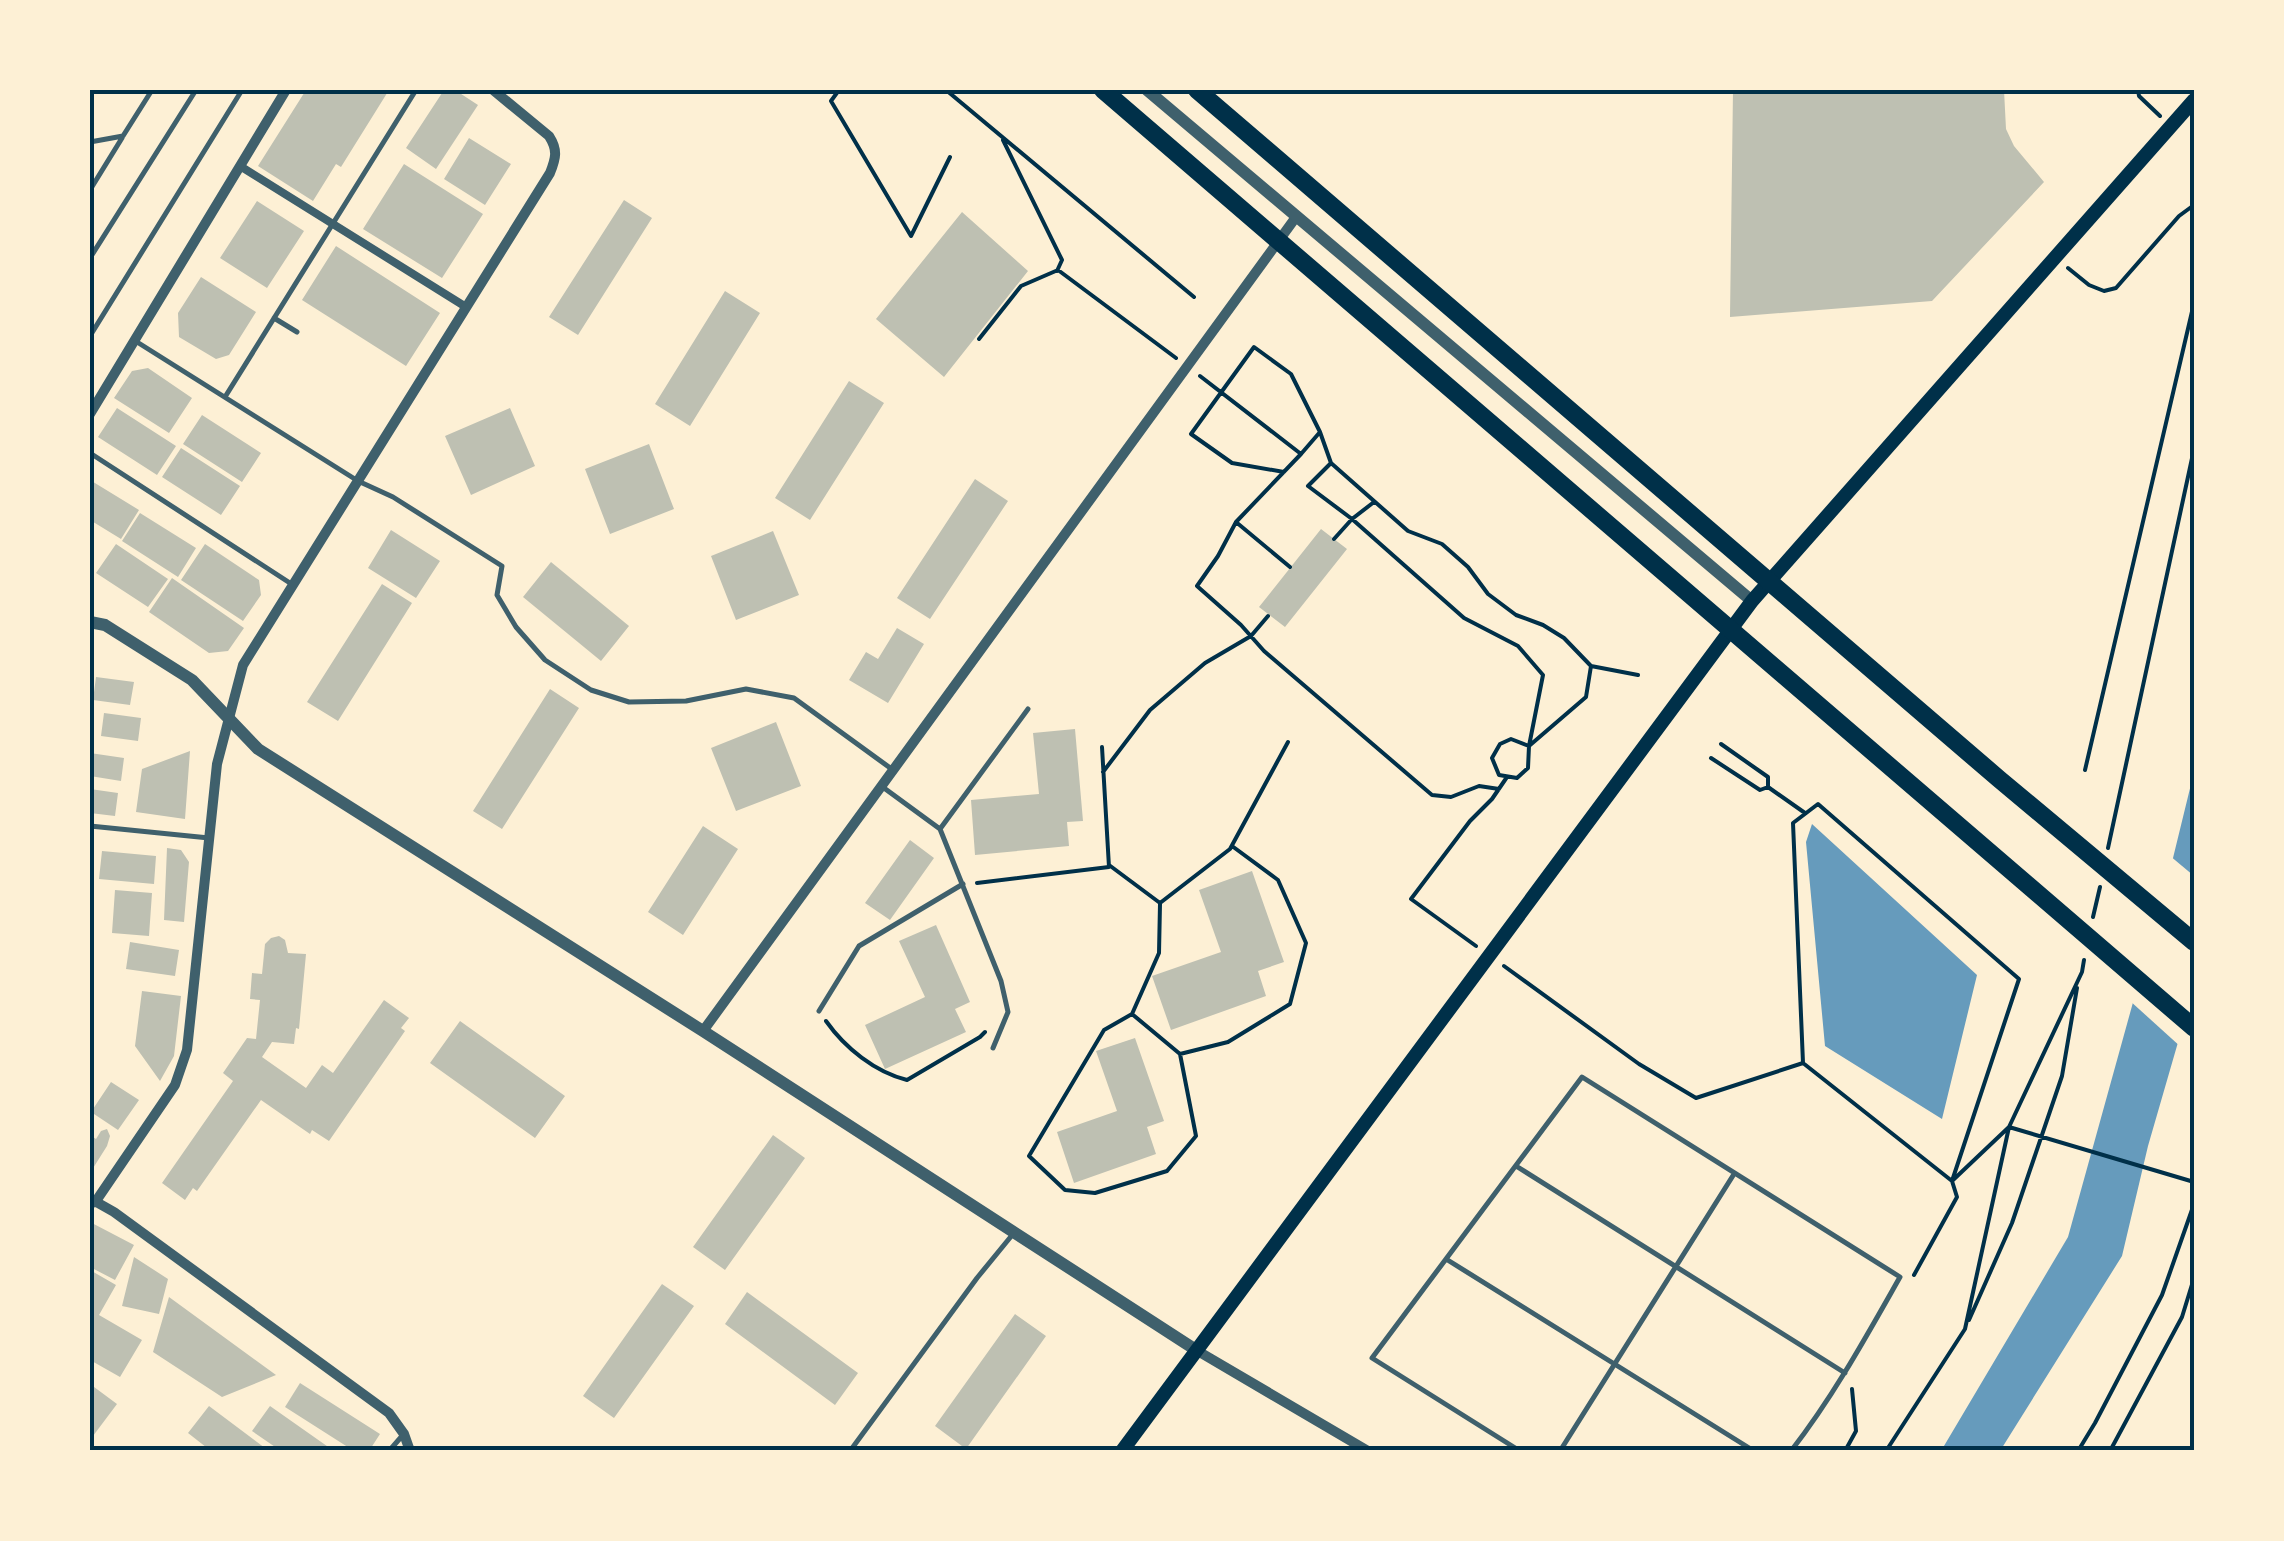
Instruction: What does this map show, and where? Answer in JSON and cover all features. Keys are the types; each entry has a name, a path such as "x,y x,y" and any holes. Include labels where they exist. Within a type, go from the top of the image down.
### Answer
{"highway":[{"path":"1103,90 2194,1028"},
{"path":"1197,90 2194,942"}],"main road":[{"path":"1122,1451 1752,601 2194,100"}],"street":[{"path":"90,414 286,90"},
{"path":"410,1451 404,1434 388,1413 92,1201 176,1084 187,1050 217,764 244,664 550,173 556,157 550,136 492,90"},
{"path":"1147,90 1752,601"},
{"path":"240,166 466,307"},
{"path":"703,1031 1296,218"},
{"path":"90,622 105,625 192,680 258,749 1196,1350 1368,1451"}],"lane":[{"path":"90,190 152,90"},
{"path":"90,258 196,90"},
{"path":"90,336 242,90"},
{"path":"225,397 416,90"},
{"path":"90,142 123,136"},
{"path":"274,318 297,332"},
{"path":"135,340 358,481 393,497 502,566 498,595 516,627 545,660 591,690 629,702 686,701 746,689 794,698 893,770"},
{"path":"90,452 293,585"},
{"path":"940,829 1028,709"},
{"path":"882,786 940,829 1001,981 1008,1012 994,1048"},
{"path":"90,826 209,838"},
{"path":"819,1012 859,946 962,884"},
{"path":"1520,1451 1372,1358 1582,1077 1900,1278 1845,1373 1791,1451"},
{"path":"1516,1166 1845,1373"},
{"path":"1560,1451 1735,1173"},
{"path":"850,1451 1014,1233"},
{"path":"1446,1259 1754,1451"},
{"path":"389,1451 404,1434"}],"path":[{"path":"839,90 831,101 911,236 950,158"},
{"path":"946,90 1194,296"},
{"path":"2138,90 2139,96 2171,126"},
{"path":"978,339 1022,286 1057,270 1062,260 1002,137"},
{"path":"2055,257 2089,285 2104,291 2116,288 2179,216 2194,205"},
{"path":"1057,270 1144,335"},
{"path":"2085,770 2194,302"},
{"path":"1284,472 1232,463 1191,434 1254,347 1291,374 1332,463 1374,502 1408,531 1442,544 1468,567 1488,594 1516,615 1564,638 1591,666 1638,676"},
{"path":"1224,394 1301,454"},
{"path":"1320,432 1236,522 1197,586 1264,651 1432,795 1451,797 1479,786 1499,789"},
{"path":"2106,856 2194,449"},
{"path":"1332,463 1308,486 1352,519 1464,618 1518,646 1543,675 1528,768 1517,778 1499,776 1492,758 1500,744 1511,738 1529,746"},
{"path":"1334,539 1374,502"},
{"path":"1236,522 1290,567"},
{"path":"1103,772 1150,710 1205,663 1251,636 1268,616"},
{"path":"1529,746 1586,697 1591,666"},
{"path":"1160,903 1232,846 1288,742"},
{"path":"1721,744 1768,776 1768,787"},
{"path":"1102,747 1109,866"},
{"path":"1711,758 1760,790 1768,787"},
{"path":"1455,841 1508,777"},
{"path":"1768,787 1805,814"},
{"path":"1818,804 2019,979 1952,1181 1803,1063 1793,823 1818,804"},
{"path":"1180,1054 1228,1042 1290,1004 1306,943 1278,880 1232,846"},
{"path":"962,884 1109,866 1160,903"},
{"path":"2090,933 2102,875"},
{"path":"1132,1014 1180,1054 1196,1136 1167,1171 1095,1193 1065,1190 1029,1156 1104,1030 1132,1014 1159,954 1160,903"},
{"path":"1886,1451 1965,1329 2012,1223 2062,1076 2086,953"},
{"path":"1965,1329 2009,1127 2078,980"},
{"path":"819,1012 839,1040 887,1075 908,1080 980,1038 1006,1004"},
{"path":"1639,1064 1696,1098 1803,1063"},
{"path":"1952,1181 2009,1127"},
{"path":"2009,1127 2194,1182"},
{"path":"2078,1451 2162,1295 2194,1204"},
{"path":"2110,1451 2182,1317 2194,1278"}],"water":[{"path":"2194,772 2194,987 2148,1146 2122,1256 2000,1451 1941,1451 2068,1237"},
{"path":"1812,824 1977,975 1942,1119 1825,1046 1806,842"}],"pier":[{"path":"2169,855 2194,876 2194,1005 2182,1048 2129,1000"}],"building":[{"path":"306,90 389,90 341,167 336,164 313,201 258,166"},
{"path":"444,90 455,90 478,105 436,169 406,148"},
{"path":"1733,90 2004,90 2006,129 2014,146 2044,182 1932,301 1730,317"},
{"path":"469,138 511,164 485,205 444,179"},
{"path":"404,164 483,214 442,278 363,229"},
{"path":"624,200 652,218 578,335 549,317"},
{"path":"257,201 304,231 267,288 220,258"},
{"path":"962,212 1028,271 944,377 876,319"},
{"path":"336,246 440,313 406,366 302,300"},
{"path":"201,277 256,312 229,355 216,359 179,337 178,313"},
{"path":"725,291 760,313 690,426 655,404"},
{"path":"148,368 192,398 169,433 114,398 132,371"},
{"path":"849,381 884,403 810,520 775,498"},
{"path":"117,408 176,446 157,475 98,437"},
{"path":"510,408 535,466 471,495 445,436"},
{"path":"202,415 261,453 242,482 183,444"},
{"path":"649,444 674,509 610,534 585,469"},
{"path":"181,448 240,486 221,515 162,477"},
{"path":"975,479 1008,501 930,619 897,598"},
{"path":"90,480 139,510 121,539 90,520"},
{"path":"140,513 196,548 178,577 122,541"},
{"path":"1321,529 1347,549 1285,627 1259,607"},
{"path":"391,530 440,561 416,598 368,568"},
{"path":"773,531 799,595 736,620 711,556"},
{"path":"116,544 168,579 148,607 96,573"},
{"path":"205,544 259,580 261,595 243,621 181,580"},
{"path":"551,562 629,626 601,661 523,597"},
{"path":"172,578 244,628 228,651 209,653 149,612"},
{"path":"382,584 412,603 338,721 307,702"},
{"path":"897,628 924,644 888,703 849,680 866,652 878,659"},
{"path":"96,677 134,682 130,705 93,700"},
{"path":"550,689 579,708 502,829 473,811"},
{"path":"104,713 141,718 138,741 101,736"},
{"path":"776,722 801,786 736,811 711,748"},
{"path":"1075,729 1083,821 1067,822 1069,846 975,855 971,800 1039,794 1033,733"},
{"path":"190,751 185,819 136,812 142,769"},
{"path":"90,753 124,758 121,781 90,776"},
{"path":"90,789 118,793 115,816 90,813"},
{"path":"703,826 738,849 683,935 648,912"},
{"path":"910,840 934,858 890,920 865,903"},
{"path":"167,848 181,850 189,862 184,922 164,920"},
{"path":"102,851 156,856 154,884 99,879"},
{"path":"1252,871 1284,962 1258,971 1266,996 1171,1030 1152,976 1221,952 1199,890"},
{"path":"115,890 152,893 149,936 112,933"},
{"path":"936,925 970,1002 955,1009 966,1032 885,1069 865,1025 925,997 899,941"},
{"path":"279,936 285,940 288,953 306,954 299,1029 296,1028 294,1044 272,1042 262,1057 306,1088 322,1065 333,1073 384,1000 409,1018 401,1028 405,1031 329,1141 312,1130 310,1134 261,1100 197,1191 193,1188 185,1200 162,1183 233,1081 223,1073 247,1038 256,1039 260,1000 250,999 252,973 262,974 265,944"},
{"path":"130,942 179,950 175,976 126,969"},
{"path":"142,991 181,996 174,1056 160,1081 135,1046"},
{"path":"460,1021 565,1096 535,1138 430,1063"},
{"path":"1135,1038 1164,1121 1147,1127 1156,1154 1074,1183 1057,1132 1117,1111 1096,1051"},
{"path":"111,1082 139,1100 118,1130 91,1112"},
{"path":"107,1129 107,1146 90,1173 90,1135 96,1139"},
{"path":"773,1135 805,1158 725,1270 693,1247"},
{"path":"90,1222 134,1245 115,1280 90,1267"},
{"path":"134,1257 168,1279 159,1314 122,1306"},
{"path":"90,1270 116,1285 99,1315 142,1340 120,1377 90,1360"},
{"path":"662,1284 694,1306 614,1418 583,1396"},
{"path":"747,1292 858,1373 835,1405 725,1324"},
{"path":"169,1297 276,1375 222,1397 153,1352"},
{"path":"1015,1314 1046,1336 966,1449 935,1426"},
{"path":"300,1383 380,1434 369,1451 354,1451 285,1407"},
{"path":"90,1384 117,1404 90,1440"},
{"path":"209,1406 269,1451 211,1451 188,1433"},
{"path":"270,1406 334,1451 281,1451 252,1431"}]}
